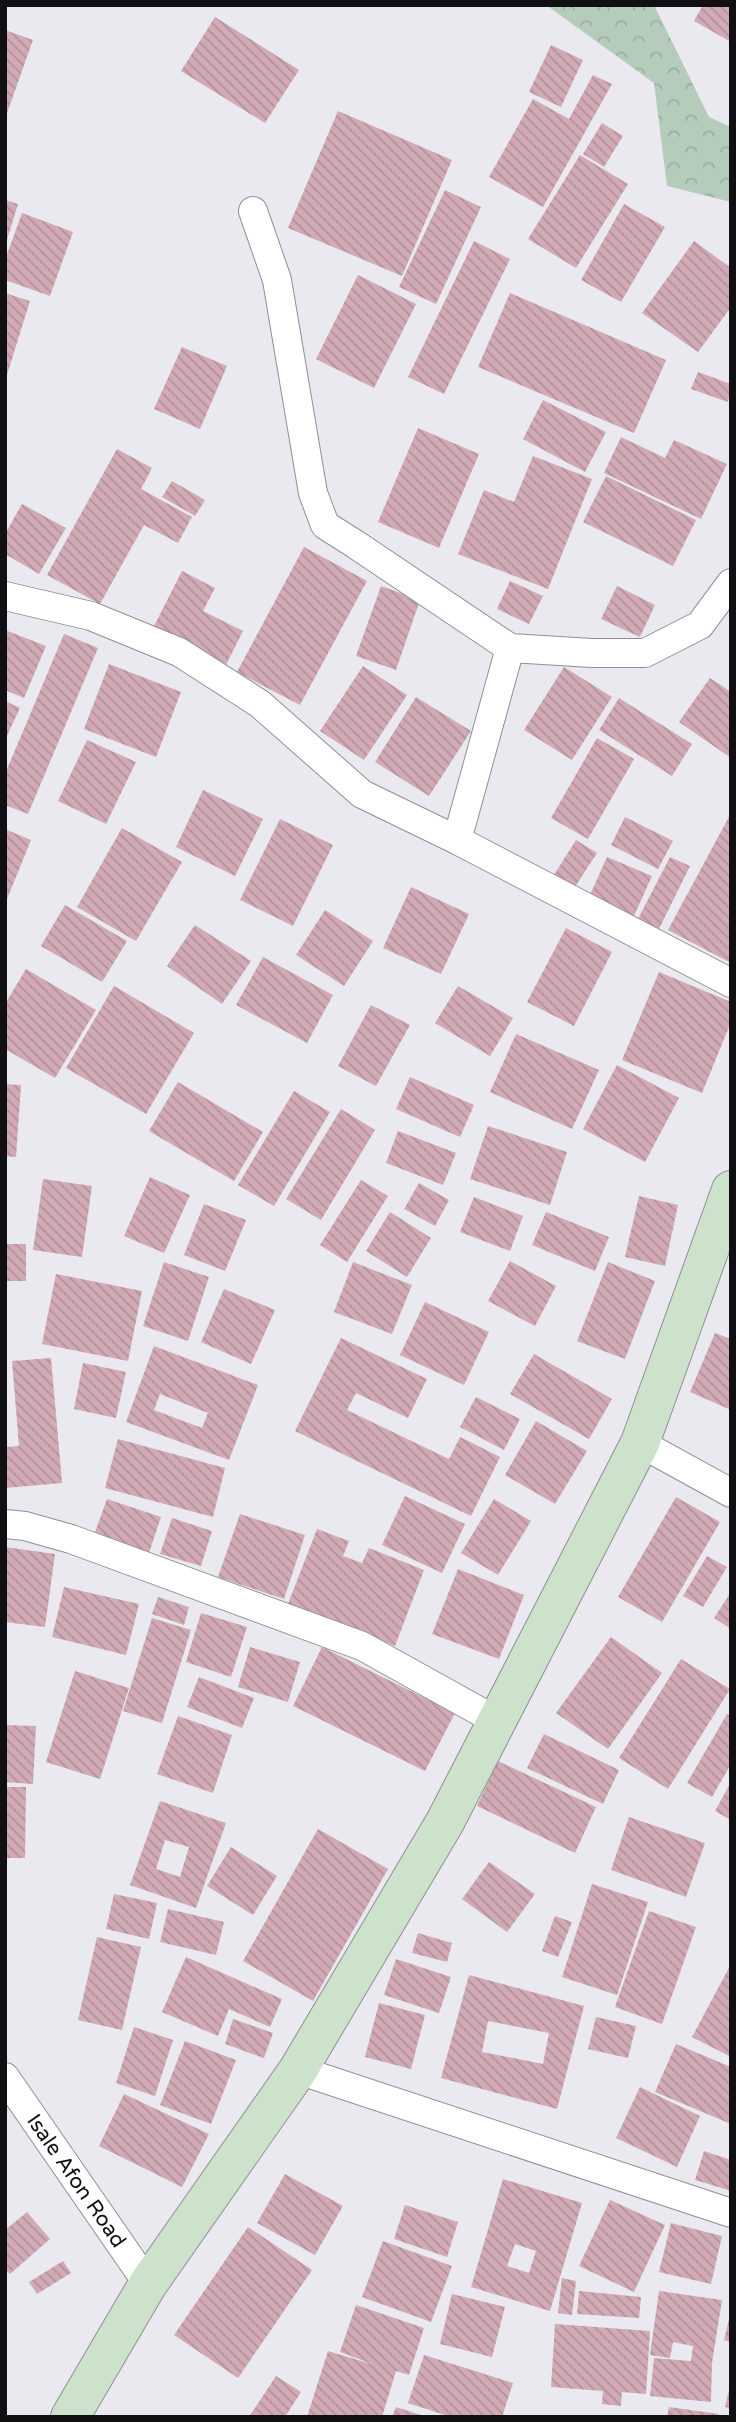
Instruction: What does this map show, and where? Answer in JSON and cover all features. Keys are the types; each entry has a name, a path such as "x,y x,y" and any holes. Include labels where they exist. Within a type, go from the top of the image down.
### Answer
{"main road":[{"path":"70,2417 148,2284 298,2070 445,1822 640,1443 731,1190"}],"street":[{"path":"253,211 277,280 313,493 325,525 510,648 645,653 700,625 731,583"},
{"path":"5,596 91,616 179,652 260,704 362,794 457,840 731,983"},
{"path":"457,840 510,648"},
{"path":"640,1443 731,1493"},
{"path":"5,1524 25,1526 71,1539 362,1646 497,1721"},
{"path":"298,2070 731,2213"},
{"name":"Isale Afon Road","path":"5,2077 148,2284"}],"green space":[{"path":"546,5 654,5 709,117 731,127 731,202 667,186 654,83"}],"building":[{"path":"703,5 731,5 731,42 694,21"},
{"path":"215,17 299,70 265,123 181,71"},
{"path":"5,30 33,40 6,116 5,116"},
{"path":"551,45 583,60 561,107 529,92"},
{"path":"593,75 612,84 543,207 489,177 533,99 569,119"},
{"path":"338,111 452,160 402,276 288,228"},
{"path":"602,123 623,136 604,167 583,154"},
{"path":"580,155 628,184 576,268 528,239"},
{"path":"445,190 481,207 436,304 399,287"},
{"path":"5,200 18,204 6,243 5,242"},
{"path":"624,204 665,227 621,302 581,280"},
{"path":"22,213 73,232 50,296 5,280 5,260"},
{"path":"474,241 510,259 444,394 408,377"},
{"path":"694,241 731,268 731,307 698,352 642,313"},
{"path":"358,275 416,304 374,388 316,359"},
{"path":"5,293 30,301 6,378 5,378"},
{"path":"510,293 666,360 634,433 478,367"},
{"path":"182,347 227,366 200,429 154,409"},
{"path":"698,372 731,384 728,402 691,389"},
{"path":"543,400 606,432 585,472 523,439"},
{"path":"418,428 479,454 439,548 378,522"},
{"path":"621,437 665,458 674,440 727,464 701,519 604,473"},
{"path":"117,449 152,468 141,489 192,517 178,543 144,525 100,604 47,575"},
{"path":"533,456 592,479 548,589 458,554 484,490 514,502"},
{"path":"606,476 696,520 673,566 583,522"},
{"path":"172,481 205,500 195,516 162,497"},
{"path":"22,504 66,528 39,574 5,554 5,534"},
{"path":"304,547 367,581 300,705 237,672"},
{"path":"182,571 215,588 203,611 243,631 226,665 153,628"},
{"path":"510,581 543,596 529,624 497,609"},
{"path":"381,586 420,600 396,670 356,656"},
{"path":"617,586 655,605 640,637 601,619"},
{"path":"5,630 46,646 24,698 5,690"},
{"path":"64,634 98,648 28,814 5,805 5,774"},
{"path":"109,664 181,692 156,757 84,729"},
{"path":"363,666 407,695 364,760 320,731"},
{"path":"564,667 612,697 572,760 524,730"},
{"path":"710,678 731,692 731,758 679,722"},
{"path":"416,697 471,731 429,796 375,762"},
{"path":"619,698 692,744 672,776 599,730"},
{"path":"5,701 20,708 5,740"},
{"path":"597,738 634,759 588,839 551,818"},
{"path":"87,740 136,762 106,824 58,801"},
{"path":"203,790 263,819 235,876 176,847"},
{"path":"731,813 731,963 668,930"},
{"path":"625,817 673,841 658,869 611,845"},
{"path":"280,819 333,845 293,926 240,900"},
{"path":"122,828 182,862 136,941 77,907"},
{"path":"5,829 31,840 5,904"},
{"path":"576,840 597,853 573,890 552,878"},
{"path":"607,857 652,876 634,916 589,897"},
{"path":"670,857 690,866 659,929 638,919"},
{"path":"411,887 469,914 441,974 383,948"},
{"path":"65,905 127,941 102,982 41,946"},
{"path":"325,910 373,941 344,986 296,955"},
{"path":"195,925 251,961 222,1004 167,966"},
{"path":"566,928 612,952 574,1026 527,1002"},
{"path":"263,957 333,995 307,1043 236,1005"},
{"path":"26,969 96,1010 55,1078 5,1049 5,1004"},
{"path":"659,972 731,1002 731,1022 702,1093 622,1060"},
{"path":"114,986 194,1033 146,1114 66,1068"},
{"path":"458,986 513,1018 490,1056 435,1023"},
{"path":"371,1005 410,1025 376,1086 338,1066"},
{"path":"516,1034 599,1070 572,1129 490,1092"},
{"path":"617,1065 679,1098 645,1162 583,1129"},
{"path":"410,1077 474,1105 460,1137 396,1109"},
{"path":"178,1082 263,1132 234,1181 149,1131"},
{"path":"5,1084 21,1085 16,1157 5,1156"},
{"path":"294,1091 330,1112 274,1206 238,1185"},
{"path":"341,1109 375,1130 321,1220 286,1199"},
{"path":"488,1126 567,1152 550,1205 470,1179"},
{"path":"398,1131 456,1153 443,1185 386,1163"},
{"path":"150,1177 190,1195 164,1253 124,1236"},
{"path":"43,1179 92,1186 82,1257 33,1250"},
{"path":"361,1180 388,1196 347,1262 320,1245"},
{"path":"419,1183 449,1200 435,1226 404,1209"},
{"path":"639,1196 678,1205 665,1266 625,1257"},
{"path":"474,1197 523,1216 510,1251 460,1232"},
{"path":"204,1204 246,1220 225,1271 184,1255"},
{"path":"390,1212 431,1238 407,1277 366,1251"},
{"path":"546,1212 609,1237 595,1271 532,1245"},
{"path":"5,1244 26,1244 26,1281 5,1281"},
{"path":"510,1261 556,1286 535,1326 488,1301"},
{"path":"164,1262 209,1277 188,1341 143,1326"},
{"path":"353,1262 412,1285 392,1334 334,1312"},
{"path":"608,1262 655,1281 625,1359 577,1341"},
{"path":"56,1274 142,1291 128,1361 42,1344"},
{"path":"224,1289 275,1310 251,1364 201,1342"},
{"path":"425,1302 489,1332 464,1385 400,1355"},
{"path":"715,1333 731,1339 731,1410 690,1392"},
{"path":"341,1338 427,1379 408,1418 356,1393 347,1410 449,1459 460,1437 500,1457 471,1516 295,1431"},
{"path":"154,1346 258,1385 229,1460 126,1422","holes":["160,1394 208,1413 202,1428 154,1410"]},
{"path":"534,1354 612,1399 589,1439 510,1394"},
{"path":"51,1358 62,1483 5,1488 5,1447 19,1446 12,1361"},
{"path":"83,1363 126,1372 116,1418 74,1409"},
{"path":"476,1397 520,1419 504,1450 460,1427"},
{"path":"536,1421 587,1451 555,1504 505,1475"},
{"path":"118,1439 225,1468 213,1517 105,1488"},
{"path":"405,1496 465,1524 442,1573 382,1545"},
{"path":"676,1497 720,1522 662,1622 618,1597"},
{"path":"107,1499 161,1517 149,1553 94,1535"},
{"path":"494,1499 531,1521 498,1575 461,1553"},
{"path":"240,1514 305,1535 284,1599 218,1577"},
{"path":"172,1518 212,1531 201,1566 160,1554"},
{"path":"317,1529 349,1541 343,1556 362,1563 369,1548 424,1570 395,1646 288,1604"},
{"path":"5,1547 55,1554 45,1627 5,1622"},
{"path":"707,1556 727,1567 703,1607 683,1596"},
{"path":"458,1569 524,1595 499,1659 432,1634"},
{"path":"64,1587 139,1604 126,1655 52,1637"},
{"path":"731,1592 731,1629 714,1618"},
{"path":"158,1597 189,1607 184,1625 152,1614"},
{"path":"201,1613 247,1627 231,1677 186,1662"},
{"path":"152,1618 191,1630 162,1723 123,1711"},
{"path":"611,1637 662,1673 608,1749 556,1713"},
{"path":"250,1647 300,1662 288,1702 238,1687"},
{"path":"322,1647 455,1713 425,1771 293,1706"},
{"path":"681,1659 730,1689 668,1789 619,1758"},
{"path":"75,1671 129,1688 100,1779 46,1762"},
{"path":"199,1677 254,1698 242,1728 187,1707"},
{"path":"727,1714 731,1716 731,1764 712,1797 687,1783"},
{"path":"178,1716 232,1735 213,1793 157,1774"},
{"path":"5,1725 36,1726 33,1784 5,1782"},
{"path":"544,1734 619,1770 603,1804 527,1768"},
{"path":"498,1761 596,1807 575,1853 477,1806"},
{"path":"731,1782 731,1820 715,1811"},
{"path":"5,1787 26,1787 25,1858 5,1858"},
{"path":"160,1801 226,1823 196,1908 130,1885","holes":["165,1840 189,1847 180,1877 156,1869"]},
{"path":"629,1817 705,1843 686,1897 611,1870"},
{"path":"318,1829 388,1869 313,2001 243,1961"},
{"path":"231,1847 277,1876 253,1915 207,1886"},
{"path":"489,1862 535,1894 507,1932 462,1899"},
{"path":"592,1884 648,1902 617,1995 562,1977"},
{"path":"114,1894 157,1903 149,1939 106,1929"},
{"path":"168,1909 224,1922 216,1955 160,1942"},
{"path":"649,1911 696,1927 662,2024 615,2007"},
{"path":"555,1916 572,1922 558,1957 542,1951"},
{"path":"418,1933 452,1943 447,1962 412,1953"},
{"path":"97,1937 141,1947 122,2030 78,2020"},
{"path":"186,1957 282,1999 270,2027 229,2009 218,2036 162,2012"},
{"path":"396,1959 451,1977 439,2013 384,1995"},
{"path":"731,1964 731,2057 692,2037"},
{"path":"469,1975 584,2006 557,2109 441,2078","holes":["488,2021 549,2033 543,2064 482,2052"]},
{"path":"379,2003 425,2015 411,2069 365,2057"},
{"path":"596,2017 636,2026 628,2058 588,2049"},
{"path":"233,2019 273,2033 264,2058 225,2044"},
{"path":"134,2027 173,2040 155,2096 116,2083"},
{"path":"185,2041 236,2060 211,2124 160,2105"},
{"path":"676,2044 731,2067 731,2124 655,2092"},
{"path":"640,2087 700,2116 677,2167 616,2138"},
{"path":"124,2094 209,2134 182,2187 99,2146"},
{"path":"704,2151 731,2160 731,2191 695,2180"},
{"path":"285,2174 343,2206 315,2255 257,2223"},
{"path":"503,2179 582,2203 550,2311 471,2287","holes":["515,2244 536,2251 529,2273 507,2266"]},
{"path":"610,2200 665,2225 634,2292 579,2266"},
{"path":"405,2205 458,2222 447,2257 394,2239"},
{"path":"27,2212 50,2239 10,2274 5,2269 5,2230"},
{"path":"671,2223 722,2236 711,2284 659,2272"},
{"path":"248,2227 312,2270 238,2378 174,2335"},
{"path":"383,2241 452,2266 431,2322 362,2297"},
{"path":"63,2261 71,2273 37,2294 29,2282"},
{"path":"562,2278 576,2281 572,2315 558,2313"},
{"path":"579,2291 641,2297 639,2318 577,2314"},
{"path":"659,2291 722,2300 712,2363 711,2402 650,2396 654,2358 691,2361 693,2346 673,2342 670,2358 650,2355"},
{"path":"452,2294 505,2307 492,2357 440,2344"},
{"path":"356,2305 424,2328 409,2375 396,2371 382,2417 307,2417 328,2351 375,2365 340,2352"},
{"path":"731,2315 731,2342 724,2340"},
{"path":"555,2324 650,2331 646,2394 622,2392 621,2406 602,2404 603,2391 551,2387"},
{"path":"424,2355 513,2383 502,2417 451,2417 408,2403"},
{"path":"276,2376 301,2392 285,2417 249,2417"},
{"path":"731,2386 731,2408 725,2407"},
{"path":"396,2407 424,2416 424,2417 392,2417"},
{"path":"669,2407 719,2414 718,2417 667,2417"}]}
